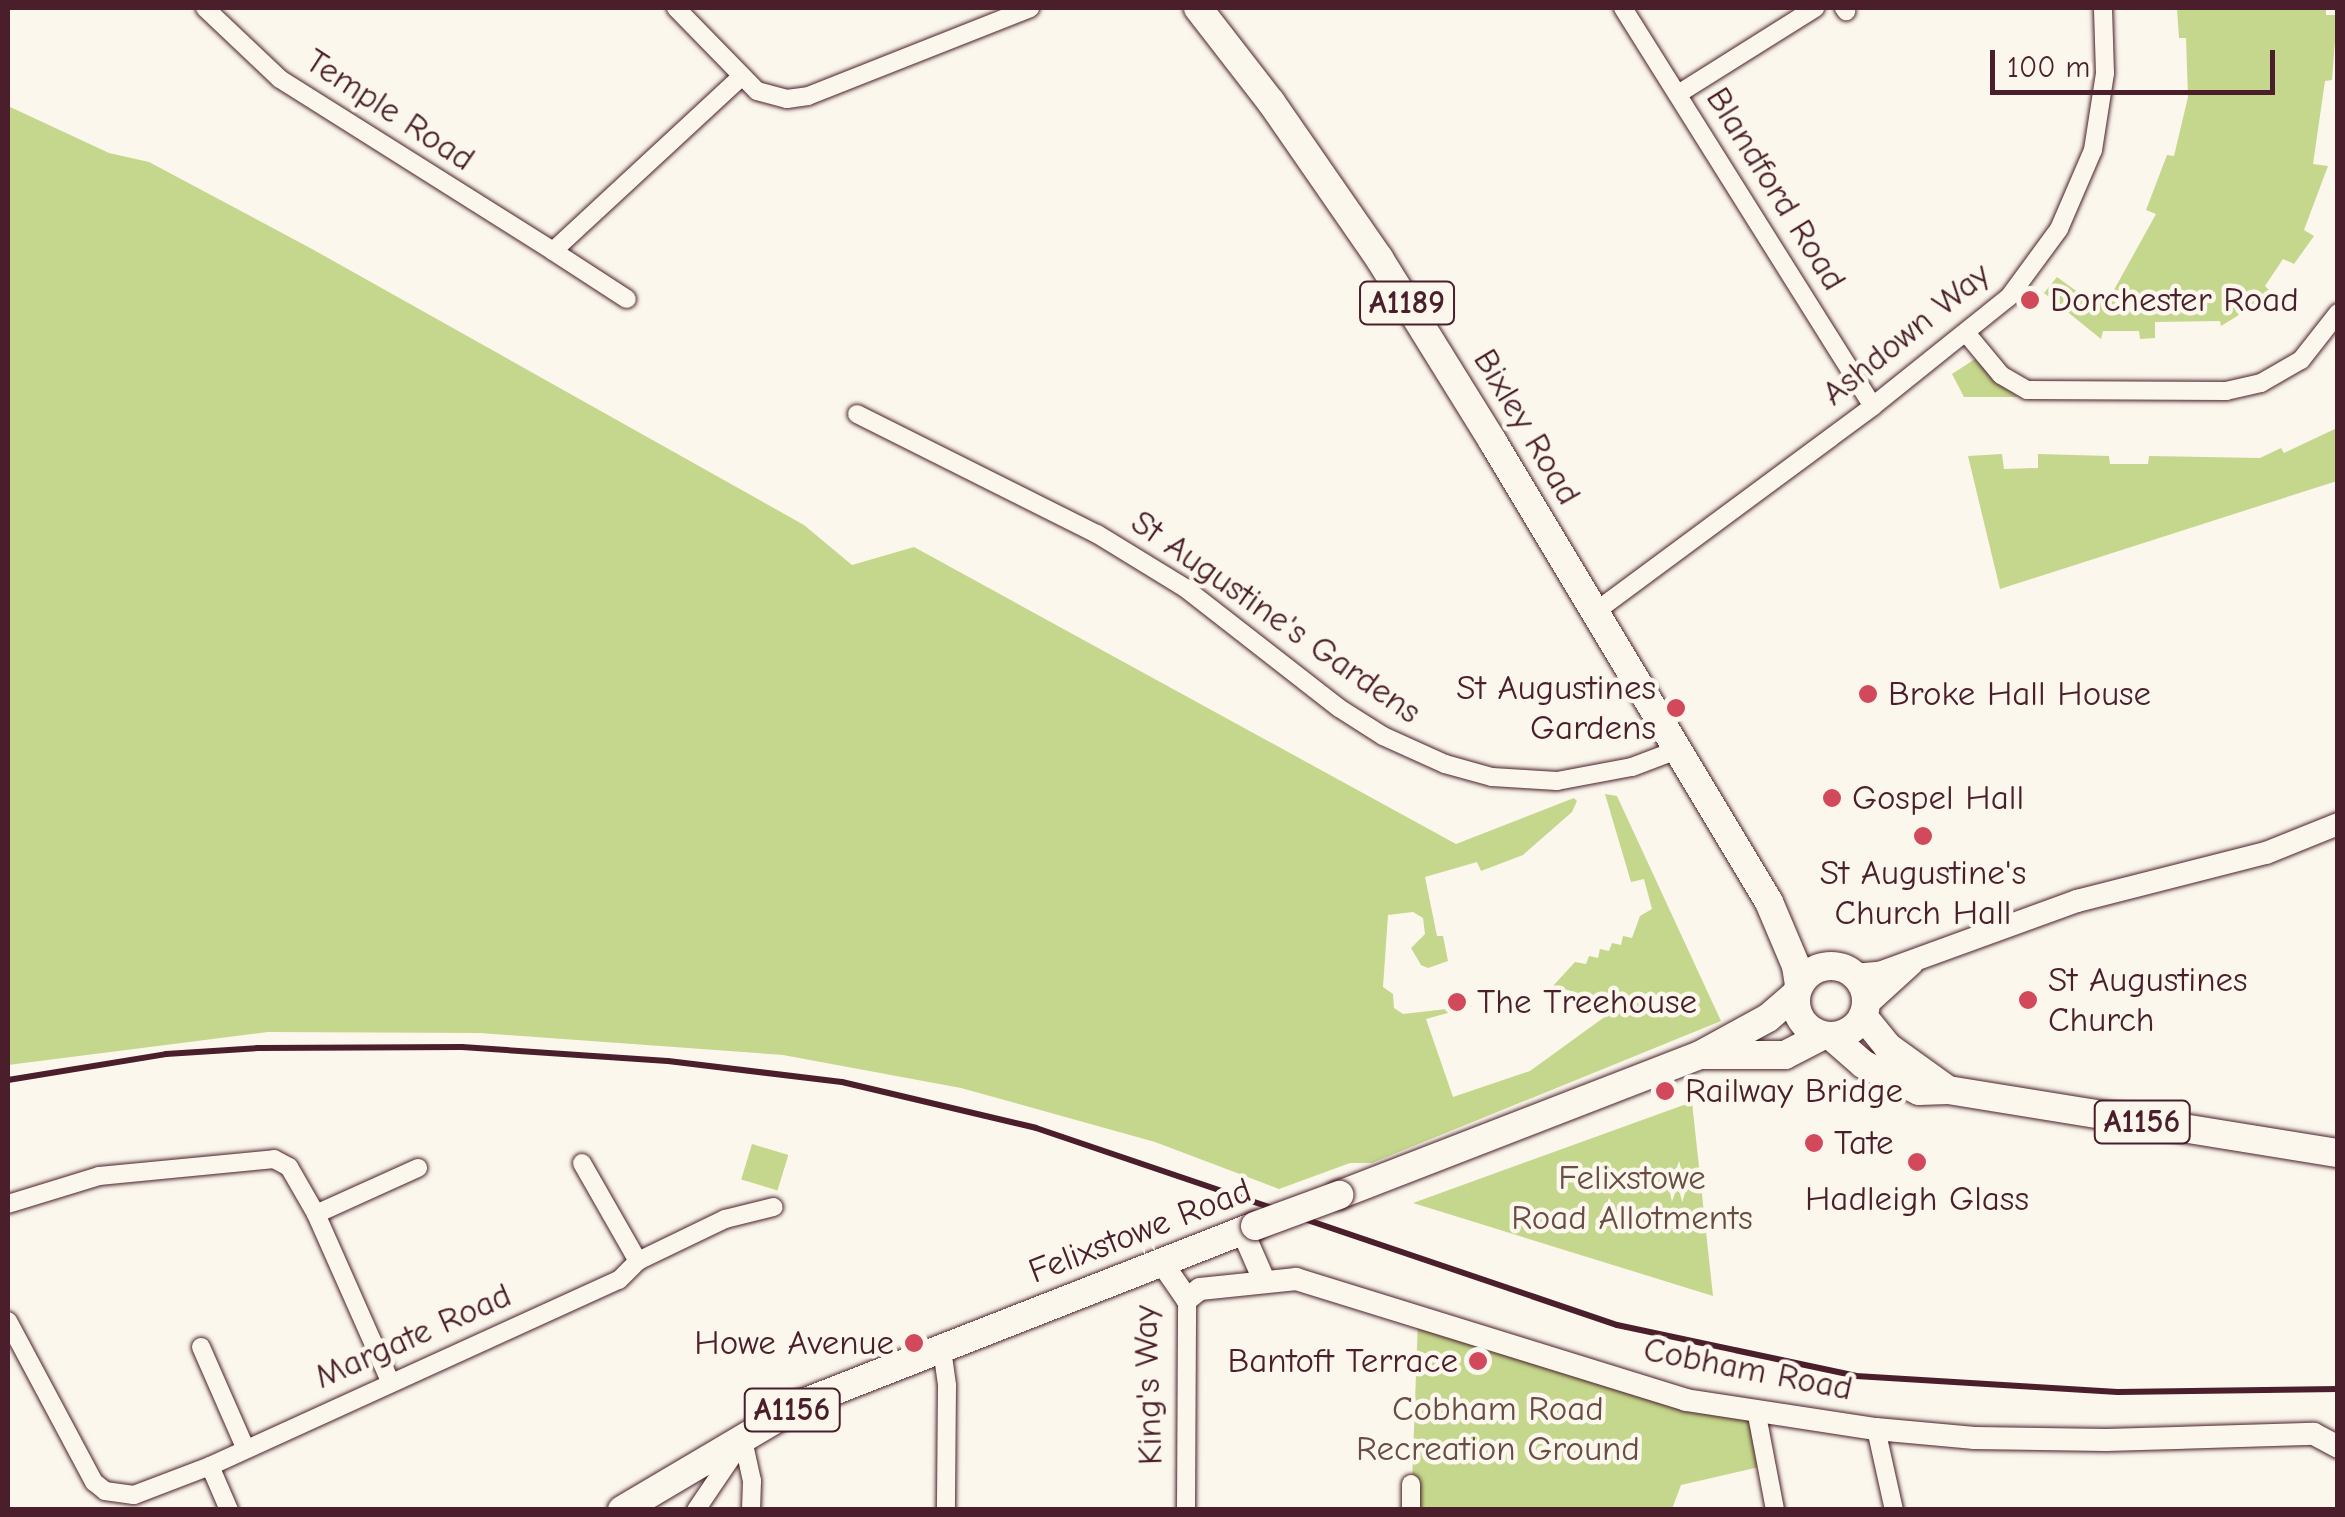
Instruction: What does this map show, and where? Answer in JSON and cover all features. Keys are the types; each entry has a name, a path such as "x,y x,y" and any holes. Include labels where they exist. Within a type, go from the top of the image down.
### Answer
{"main road":[{"name":"Bixley Road","path":"1198,8 1271,102 1380,258 1769,902 1796,966 1797,990"},
{"name":"Bixley Road","path":"1769,902 1844,970"},
{"path":"1813,970 1844,970 1865,994 1864,1011 1850,1031 1826,1036 1798,1016 1797,990 1813,970"},
{"name":"Felixstowe Road","path":"622,1510 803,1403 1700,1055 1768,1018 1797,990"},
{"name":"A1156","path":"1864,1011 1888,1047 1948,1090"},
{"name":"Felixstowe Road","path":"1700,1055 1785,1055 1826,1036"},
{"name":"A1156","path":"1826,1036 1892,1081 1918,1091 1948,1090 2338,1153"}],"street":[{"name":"Temple Road","path":"204,8 280,79 627,299"},
{"path":"676,8 741,78 772,98 808,96 1030,8"},
{"name":"Blandford Road","path":"1623,8 1873,406"},
{"path":"1678,94 1814,8"},
{"name":"Ashdown Way","path":"1595,612 1967,334 2036,264 2076,196 2102,108 2102,8"},
{"path":"553,251 741,78"},
{"path":"1967,334 2001,376 2026,390 2226,391 2261,383 2301,360 2338,313"},
{"name":"St Augustine's Gardens","path":"857,414 1097,534 1185,588 1354,717 1383,736 1445,764 1492,777 1558,781 1632,767 1677,750"},
{"path":"1844,970 1879,973 2078,901 2266,852 2338,824"},
{"path":"1864,1011 1918,957"},
{"path":"8,1204 99,1176 252,1158 274,1160 289,1167 316,1214 390,1381"},
{"path":"582,1163 638,1261"},
{"path":"316,1214 418,1168"},
{"name":"Margate Road","path":"8,1321 85,1471 104,1490 134,1495 210,1466 244,1447 618,1280 638,1261 725,1219 774,1208"},
{"path":"1249,1228 1264,1280"},
{"name":"King's Way","path":"1162,1263 1187,1299 1186,1510"},
{"name":"Cobham Road","path":"1187,1299 1200,1289 1296,1279 1351,1294 1418,1320 1686,1400 1876,1429 1975,1438 2106,1440 2314,1434 2338,1446"},
{"path":"202,1347 244,1447"},
{"path":"942,1349 947,1386 946,1510"},
{"path":"1756,1410 1774,1510"},
{"path":"1876,1429 1894,1510"},
{"path":"696,1510 742,1440"},
{"path":"742,1440 752,1481 752,1510"},
{"path":"210,1466 229,1510"},
{"path":"1411,1484 1412,1510"}],"green space":[{"path":"2177,8 2326,8 2326,15 2337,15 2332,80 2325,81 2313,164 2328,166 2304,230 2314,236 2294,264 2283,259 2265,286 2273,294 2221,326 2220,321 2155,322 2155,338 2140,339 2139,331 2103,331 2101,339 2044,293 2057,277 2090,301 2095,296 2109,299 2156,214 2146,210 2167,155 2174,156 2188,97 2186,38 2179,38"},
{"path":"8,106 109,153 149,162 312,249 804,525 852,565 914,547 1456,844 1574,798 1577,801 1572,812 1523,855 1481,871 1477,862 1425,877 1437,936 1443,936 1448,961 1428,968 1421,965 1411,948 1425,934 1423,918 1413,912 1388,915 1383,987 1393,994 1394,1008 1403,1014 1473,1006 1426,1019 1453,1097 1530,1071 1621,1005 1553,986 1575,962 1586,964 1589,956 1598,958 1600,949 1609,951 1612,943 1621,945 1623,936 1632,938 1640,916 1652,909 1644,879 1631,882 1605,794 1617,796 1721,1021 1372,1163 1350,1163 1279,1189 1155,1142 961,1088 783,1055 480,1033 268,1032 8,1065"},
{"path":"1975,359 2018,397 1964,397 1952,374"},
{"path":"2337,428 2337,481 2000,589 1968,456 2002,454 2004,469 2038,468 2038,454 2109,456 2110,464 2148,464 2149,456 2260,458 2281,448 2284,453"},
{"name":"Felixstowe Road Allotments","path":"1692,1102 1713,1296 1413,1203"},
{"path":"752,1144 788,1155 778,1190 741,1179"},
{"name":"Cobham Road Recreation Ground","path":"1418,1320 1756,1410 1768,1465 1681,1485 1672,1509 1411,1510"}],"railway":[{"path":"8,1080 166,1054 258,1048 462,1047 668,1061 842,1082 1036,1128 1617,1325 1856,1376 2118,1392 2338,1389"}],"place":[{"name":"Dorchester Road","path":"2030,300"},
{"name":"Broke Hall House","path":"1868,694"},
{"name":"St Augustines Gardens","path":"1676,708"},
{"name":"Gospel Hall","path":"1832,798"},
{"name":"St Augustine's Church Hall","path":"1923,836"},
{"name":"St Augustines Church","path":"2028,1000"},
{"name":"The Treehouse","path":"1457,1002"},
{"name":"Railway Bridge","path":"1665,1091"},
{"name":"Tate","path":"1814,1143"},
{"name":"Hadleigh Glass","path":"1917,1162"},
{"name":"Howe Avenue","path":"914,1343"},
{"name":"Bantoft Terrace","path":"1478,1361"}]}
